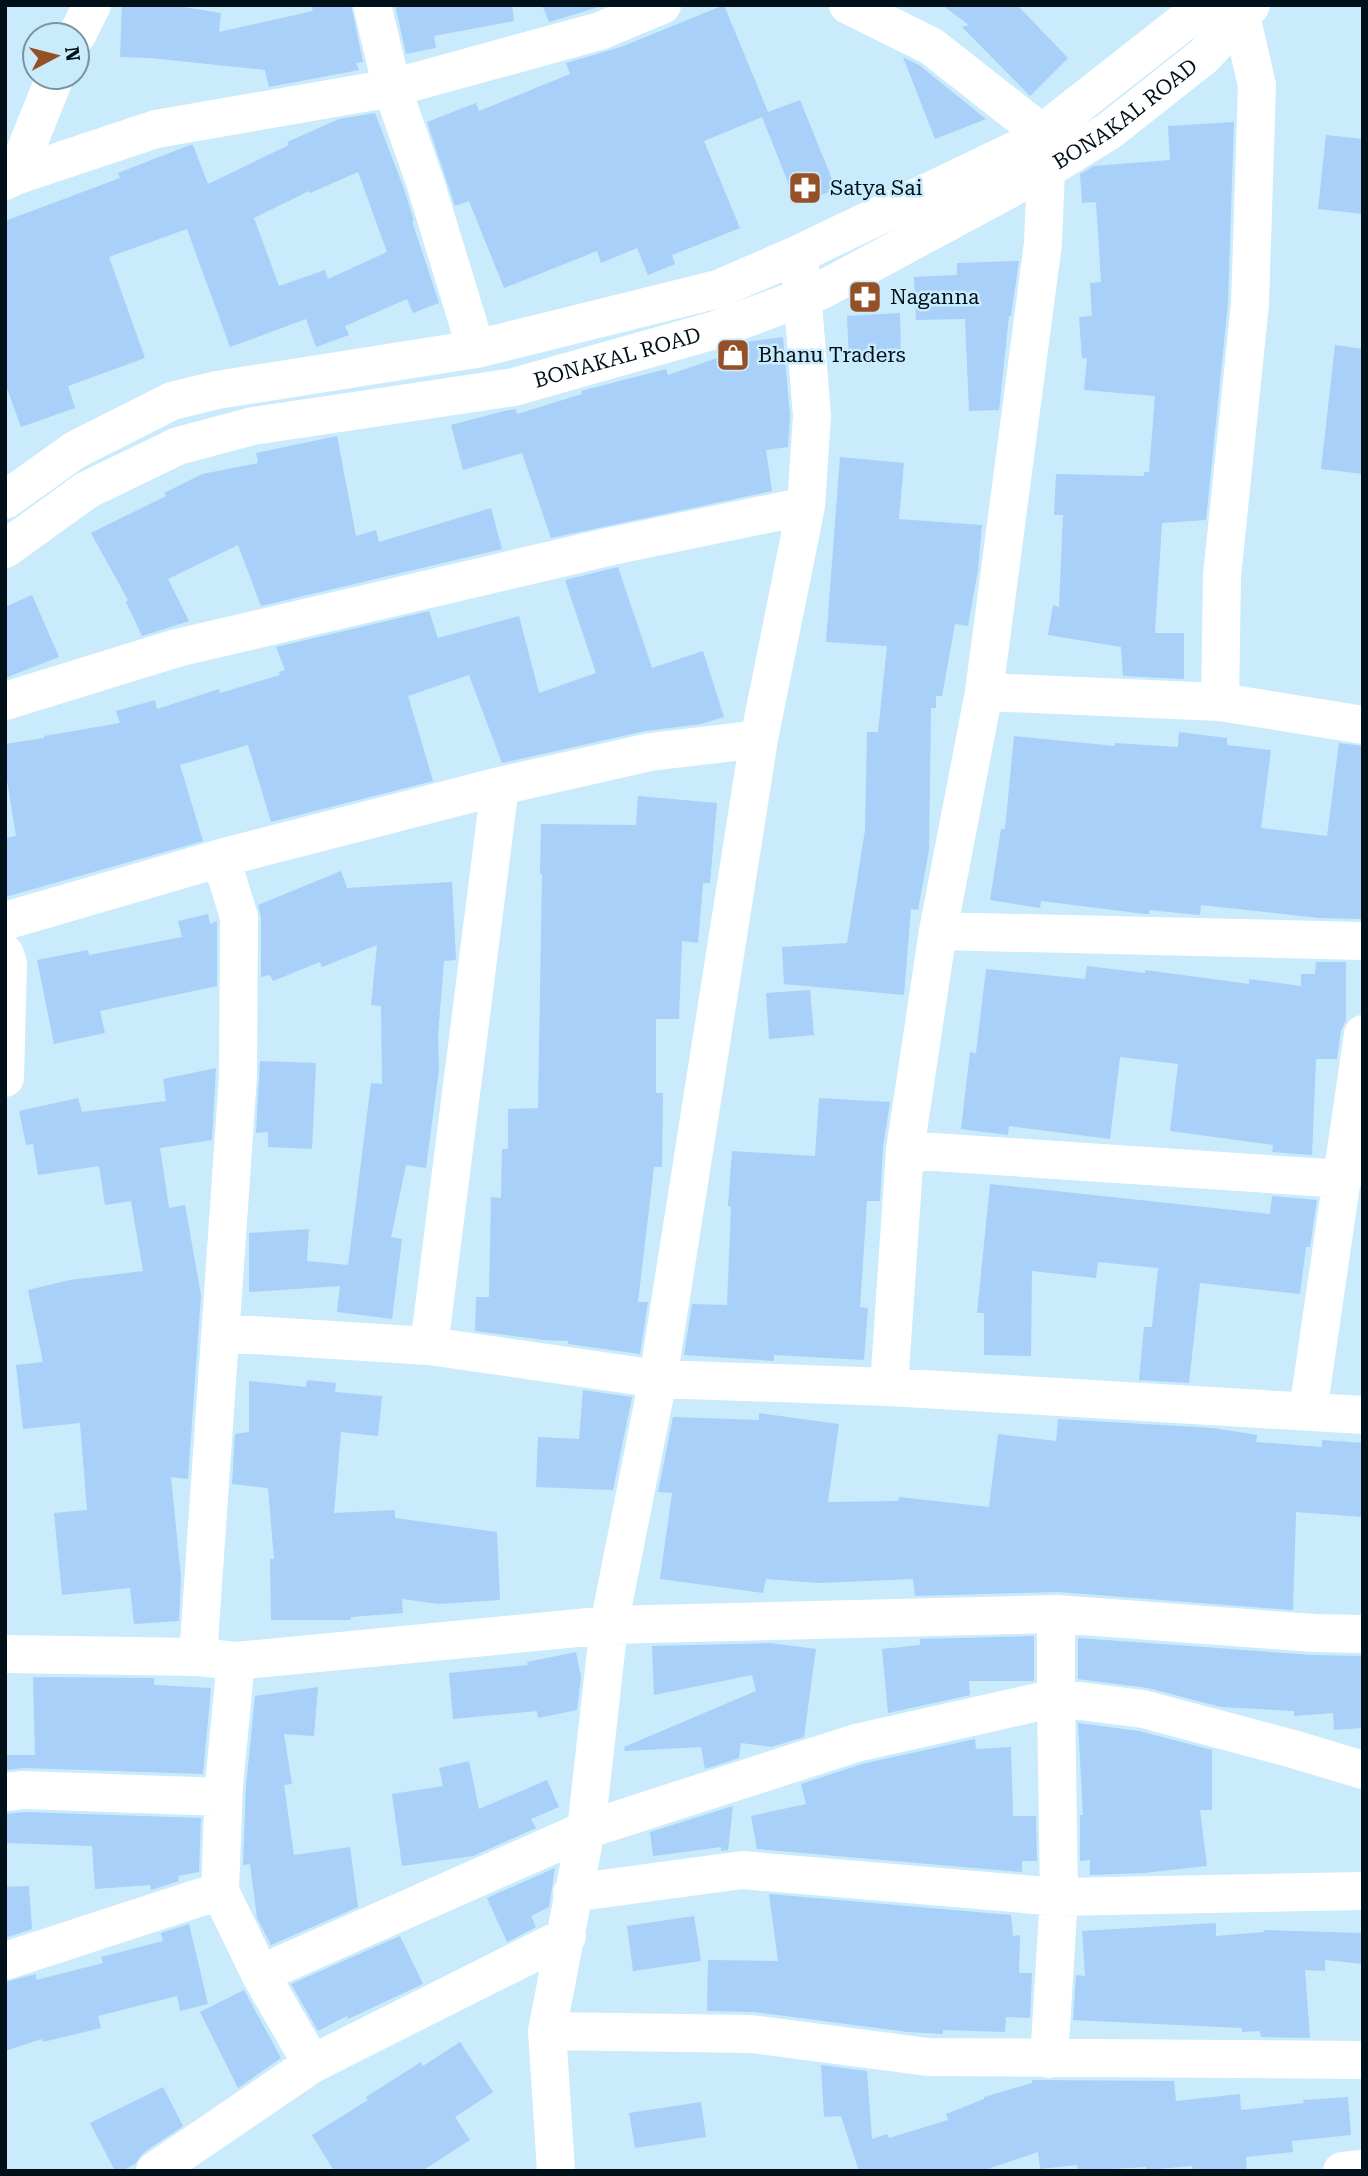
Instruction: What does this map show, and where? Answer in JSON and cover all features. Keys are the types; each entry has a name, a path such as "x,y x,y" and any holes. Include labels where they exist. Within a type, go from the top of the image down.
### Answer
{"street":[{"path":"84,21 92,5"},
{"path":"372,5 392,88 425,182 476,349"},
{"path":"10,179 156,130 392,88 600,31 663,5"},
{"path":"848,5 932,46 1044,152 1043,243 984,692 938,930 905,1150 889,1387"},
{"name":"BONAKAL ROAD","path":"5,549 87,490 178,446 253,426 514,387 715,330 820,291 1044,152 1205,5"},
{"path":"1220,702 1223,576 1250,304 1257,85 1246,11"},
{"name":"BONAKAL ROAD","path":"5,500 75,450 172,401 217,390 476,349 719,289 799,254 1028,144 1044,152 1109,131 1204,55 1246,11"},
{"path":"10,179 49,91"},
{"path":"554,2169 547,2031 586,1830 609,1625 657,1379 759,738 806,506 813,416 799,254"},
{"path":"5,701 177,648 612,546 806,506"},
{"path":"984,692 1220,702 1363,724"},
{"path":"5,921 221,858 500,786 650,752 759,738"},
{"path":"429,1346 500,786"},
{"path":"198,1657 238,1076 239,917 221,858"},
{"path":"938,930 1363,941"},
{"path":"5,954 8,964 5,1078"},
{"path":"1308,1411 1363,1034"},
{"path":"905,1150 1343,1179"},
{"path":"221,1333 429,1346 657,1379 889,1387 1363,1415"},
{"path":"5,1654 198,1657 236,1661 609,1625 1056,1614 1314,1633 1363,1634"},
{"path":"1049,2059 1059,1898 1056,1614"},
{"path":"236,1661 223,1797 220,1891 261,1974 312,2064"},
{"path":"261,1974 586,1830 856,1743 1056,1698 1143,1709 1363,1770"},
{"path":"5,1793 24,1790 223,1797"},
{"path":"572,1893 742,1870 1059,1898 1363,1891"},
{"path":"5,1961 220,1891"},
{"path":"155,2171 312,2064 567,1936"},
{"path":"547,2031 751,2034 928,2057 1363,2060"},
{"path":"1342,2171 1363,2169"}],"building":[{"path":"122,5 171,5 221,13 219,32 313,11 311,5 351,5 363,62 356,63 359,70 269,87 265,70 120,57"},
{"path":"395,5 512,5 514,21 434,36 436,48 406,54"},
{"path":"542,5 605,5 549,22"},
{"path":"724,5 768,112 800,100 836,189 797,205 762,117 704,141 740,228 672,255 675,264 648,275 637,248 601,263 597,251 504,288 469,201 455,206 427,122 476,103 479,111 570,74 566,63 621,47"},
{"path":"942,5 1017,5 1068,58 1030,96 962,27 969,25"},
{"path":"903,57 919,65 986,119 935,139"},
{"path":"375,113 404,189 439,303 413,313 407,299 345,326 349,335 316,347 306,319 230,347 187,229 109,257 145,358 68,386 75,408 21,427 5,383 5,221 120,178 118,173 190,145 193,145 208,184 289,145 287,142 339,119","holes":["358,172 387,252 328,279 325,270 279,286 254,218 309,191 310,193"]},
{"path":"1234,122 1228,303 1206,520 1162,523 1155,633 1184,633 1184,679 1123,676 1121,647 1048,635 1053,605 1059,607 1063,515 1054,515 1056,474 1144,476 1144,472 1149,472 1155,396 1084,390 1087,358 1082,358 1079,317 1092,316 1090,283 1101,282 1096,202 1082,203 1080,174 1094,166 1170,160 1168,126"},
{"path":"1326,135 1363,139 1363,214 1318,209"},
{"path":"1019,261 1009,316 999,410 969,411 965,319 916,320 914,277 957,275 957,263"},
{"path":"900,313 901,358 849,360 847,316"},
{"path":"783,337 790,416 788,447 766,450 772,491 551,538 522,453 463,470 451,425 516,409 517,414 582,394 581,391 666,369 668,375 746,348 746,342"},
{"path":"1335,345 1363,349 1363,474 1321,469"},
{"path":"337,436 356,536 376,530 379,542 491,508 502,549 261,606 238,545 168,579 189,621 142,636 126,602 128,600 91,533 166,496 164,493 202,474 258,463 256,453"},
{"path":"840,457 904,463 899,519 982,525 978,570 968,626 955,624 942,696 936,696 936,708 931,708 929,850 918,910 911,909 904,995 784,984 782,947 847,943 865,830 867,732 878,732 887,646 826,642"},
{"path":"618,567 652,668 703,651 724,717 701,724 645,731 502,763 469,675 408,696 433,781 271,822 248,745 180,765 203,841 5,897 5,838 16,836 5,768 5,744 120,723 116,711 155,700 157,709 219,689 220,693 280,675 279,672 285,670 276,647 429,611 438,638 519,616 539,693 596,673 565,580"},
{"path":"32,595 59,657 5,678 5,607"},
{"path":"1179,732 1227,738 1227,745 1271,750 1261,828 1327,836 1339,743 1363,746 1361,919 1319,918 1201,905 1200,915 1149,910 1149,914 1145,914 1041,901 1040,908 990,900 1001,829 1005,829 1014,736 1115,746 1115,743 1178,747"},
{"path":"638,796 717,803 710,883 703,883 698,943 682,941 679,1019 656,1019 656,1093 663,1093 662,1167 654,1167 638,1302 648,1302 640,1354 568,1344 568,1341 475,1331 476,1297 489,1297 491,1197 501,1198 502,1149 508,1149 508,1109 538,1108 541,824 636,825"},
{"path":"341,871 347,888 452,882 456,960 444,961 438,1035 439,1069 426,1168 406,1165 391,1237 402,1239 392,1319 337,1312 340,1286 249,1292 249,1233 309,1229 307,1261 348,1265 371,1083 382,1084 381,1006 371,1005 377,945 322,967 320,962 273,981 270,975 261,977 261,917 258,905"},
{"path":"208,914 210,924 217,921 217,986 100,1011 105,1033 54,1044 37,960 88,950 89,955 182,937 178,921"},
{"path":"1316,962 1346,962 1346,1020 1341,1031 1337,1059 1316,1059 1312,1155 1272,1152 1273,1145 1170,1131 1178,1064 1120,1057 1110,1139 1009,1126 1008,1135 961,1129 970,1052 976,1053 986,969 1085,979 1087,966 1145,973 1145,970 1249,984 1249,979 1301,986 1301,974 1315,974"},
{"path":"810,990 814,1035 769,1039 766,993"},
{"path":"260,1061 316,1063 312,1149 268,1147 268,1132 256,1133"},
{"path":"216,1068 212,1140 160,1148 169,1208 185,1205 201,1295 188,1479 171,1477 181,1578 179,1621 134,1624 130,1588 62,1595 54,1513 87,1510 80,1423 23,1429 16,1365 43,1362 28,1290 70,1280 143,1271 131,1201 105,1205 99,1166 38,1175 33,1144 26,1145 19,1111 78,1098 82,1112 166,1101 163,1079"},
{"path":"819,1098 890,1102 883,1147 880,1201 867,1201 860,1307 868,1308 864,1360 774,1355 774,1361 684,1355 692,1304 727,1305 731,1207 728,1206 732,1151 815,1156"},
{"path":"990,1184 1270,1214 1272,1196 1317,1200 1310,1247 1306,1247 1300,1294 1200,1283 1189,1383 1139,1380 1144,1327 1152,1327 1158,1268 1098,1262 1096,1278 1032,1271 1031,1356 984,1355 984,1313 977,1313"},
{"path":"307,1380 336,1383 335,1392 382,1396 378,1436 341,1432 334,1513 395,1510 395,1518 497,1532 500,1600 439,1604 402,1599 403,1613 351,1617 351,1620 271,1620 270,1559 274,1559 268,1488 232,1484 235,1434 249,1432 249,1381 306,1387"},
{"path":"583,1390 632,1397 613,1490 536,1487 538,1437 579,1439"},
{"path":"759,1413 839,1424 828,1502 898,1501 899,1497 989,1507 998,1434 1056,1441 1058,1419 1213,1428 1257,1435 1256,1442 1322,1447 1322,1440 1363,1443 1363,1517 1296,1512 1293,1610 1058,1592 915,1596 913,1579 819,1583 766,1579 763,1593 660,1579 672,1493 658,1492 673,1417 759,1420"},
{"path":"1034,1636 1034,1681 969,1681 970,1695 888,1713 882,1649 920,1645 920,1639"},
{"path":"1078,1638 1312,1655 1363,1656 1363,1728 1334,1730 1333,1713 1294,1716 1294,1711 1221,1707 1148,1688 1078,1679"},
{"path":"770,1643 816,1649 804,1737 771,1747 741,1743 739,1758 705,1769 701,1747 625,1751 624,1747 756,1691 752,1675 654,1695 652,1646"},
{"path":"576,1652 581,1677 577,1710 538,1718 537,1711 453,1719 449,1673 528,1665 527,1662"},
{"path":"33,1677 154,1678 154,1685 211,1688 203,1774 25,1768 5,1770 5,1755 35,1755"},
{"path":"318,1687 314,1736 284,1734 292,1784 284,1785 294,1855 350,1847 358,1907 271,1945 257,1918 250,1864 243,1865 246,1786 255,1696"},
{"path":"1078,1723 1139,1731 1212,1750 1212,1810 1200,1810 1207,1866 1090,1875 1090,1860 1080,1861 1080,1815 1083,1815"},
{"path":"975,1739 976,1749 1011,1747 1013,1816 1036,1816 1037,1861 1022,1861 1022,1872 757,1849 751,1816 806,1804 801,1784 862,1764"},
{"path":"469,1761 479,1809 547,1780 559,1807 531,1819 536,1828 473,1856 402,1866 392,1794 443,1786 439,1768"},
{"path":"733,1806 728,1850 721,1851 721,1847 653,1856 650,1832"},
{"path":"25,1812 201,1818 199,1872 178,1876 179,1881 151,1890 150,1885 95,1889 92,1846 5,1843 5,1814"},
{"path":"555,1868 549,1907 531,1916 536,1927 507,1942 487,1898"},
{"path":"29,1886 32,1929 5,1938 5,1887"},
{"path":"769,1894 1011,1915 1013,1936 1020,1935 1019,1973 1032,1973 1030,2018 1006,2017 1005,2032 943,2030 943,2034 754,2012 707,2011 708,1960 778,1961"},
{"path":"694,1916 701,1961 633,1971 627,1926"},
{"path":"1216,1923 1216,1936 1264,1930 1363,1933 1363,1964 1325,1960 1325,1971 1305,1970 1310,2038 1261,2037 1260,2031 1242,2032 1242,2028 1073,2020 1076,1975 1085,1976 1082,1931"},
{"path":"189,1924 208,2004 180,2011 177,1996 98,2016 101,2028 43,2042 42,2039 5,2051 5,1982 36,1974 36,1980 103,1963 101,1957 163,1941 161,1933"},
{"path":"400,1936 423,1984 318,2031 291,1984"},
{"path":"244,1990 281,2058 238,2088 200,2012"},
{"path":"460,2042 493,2092 455,2117 470,2140 422,2171 334,2171 312,2135 421,2062 423,2066"},
{"path":"821,2065 867,2071 872,2139 887,2134 889,2138 948,2120 946,2114 984,2097 1032,2083 1032,2080 1174,2081 1176,2101 1240,2094 1241,2110 1304,2103 1303,2100 1348,2097 1351,2135 1292,2141 1293,2152 1246,2157 1247,2171 1193,2171 1192,2166 1078,2171 1077,2165 1040,2169 1038,2152 982,2171 859,2171 841,2116 824,2117"},
{"path":"163,2087 183,2126 143,2153 135,2164 122,2171 115,2171 90,2123"},
{"path":"701,2102 706,2137 635,2148 629,2113"}],"place":[{"name":"Satya Sai","path":"805,188"},
{"name":"Naganna","path":"865,297"},
{"name":"Bhanu Traders","path":"733,355"}]}
